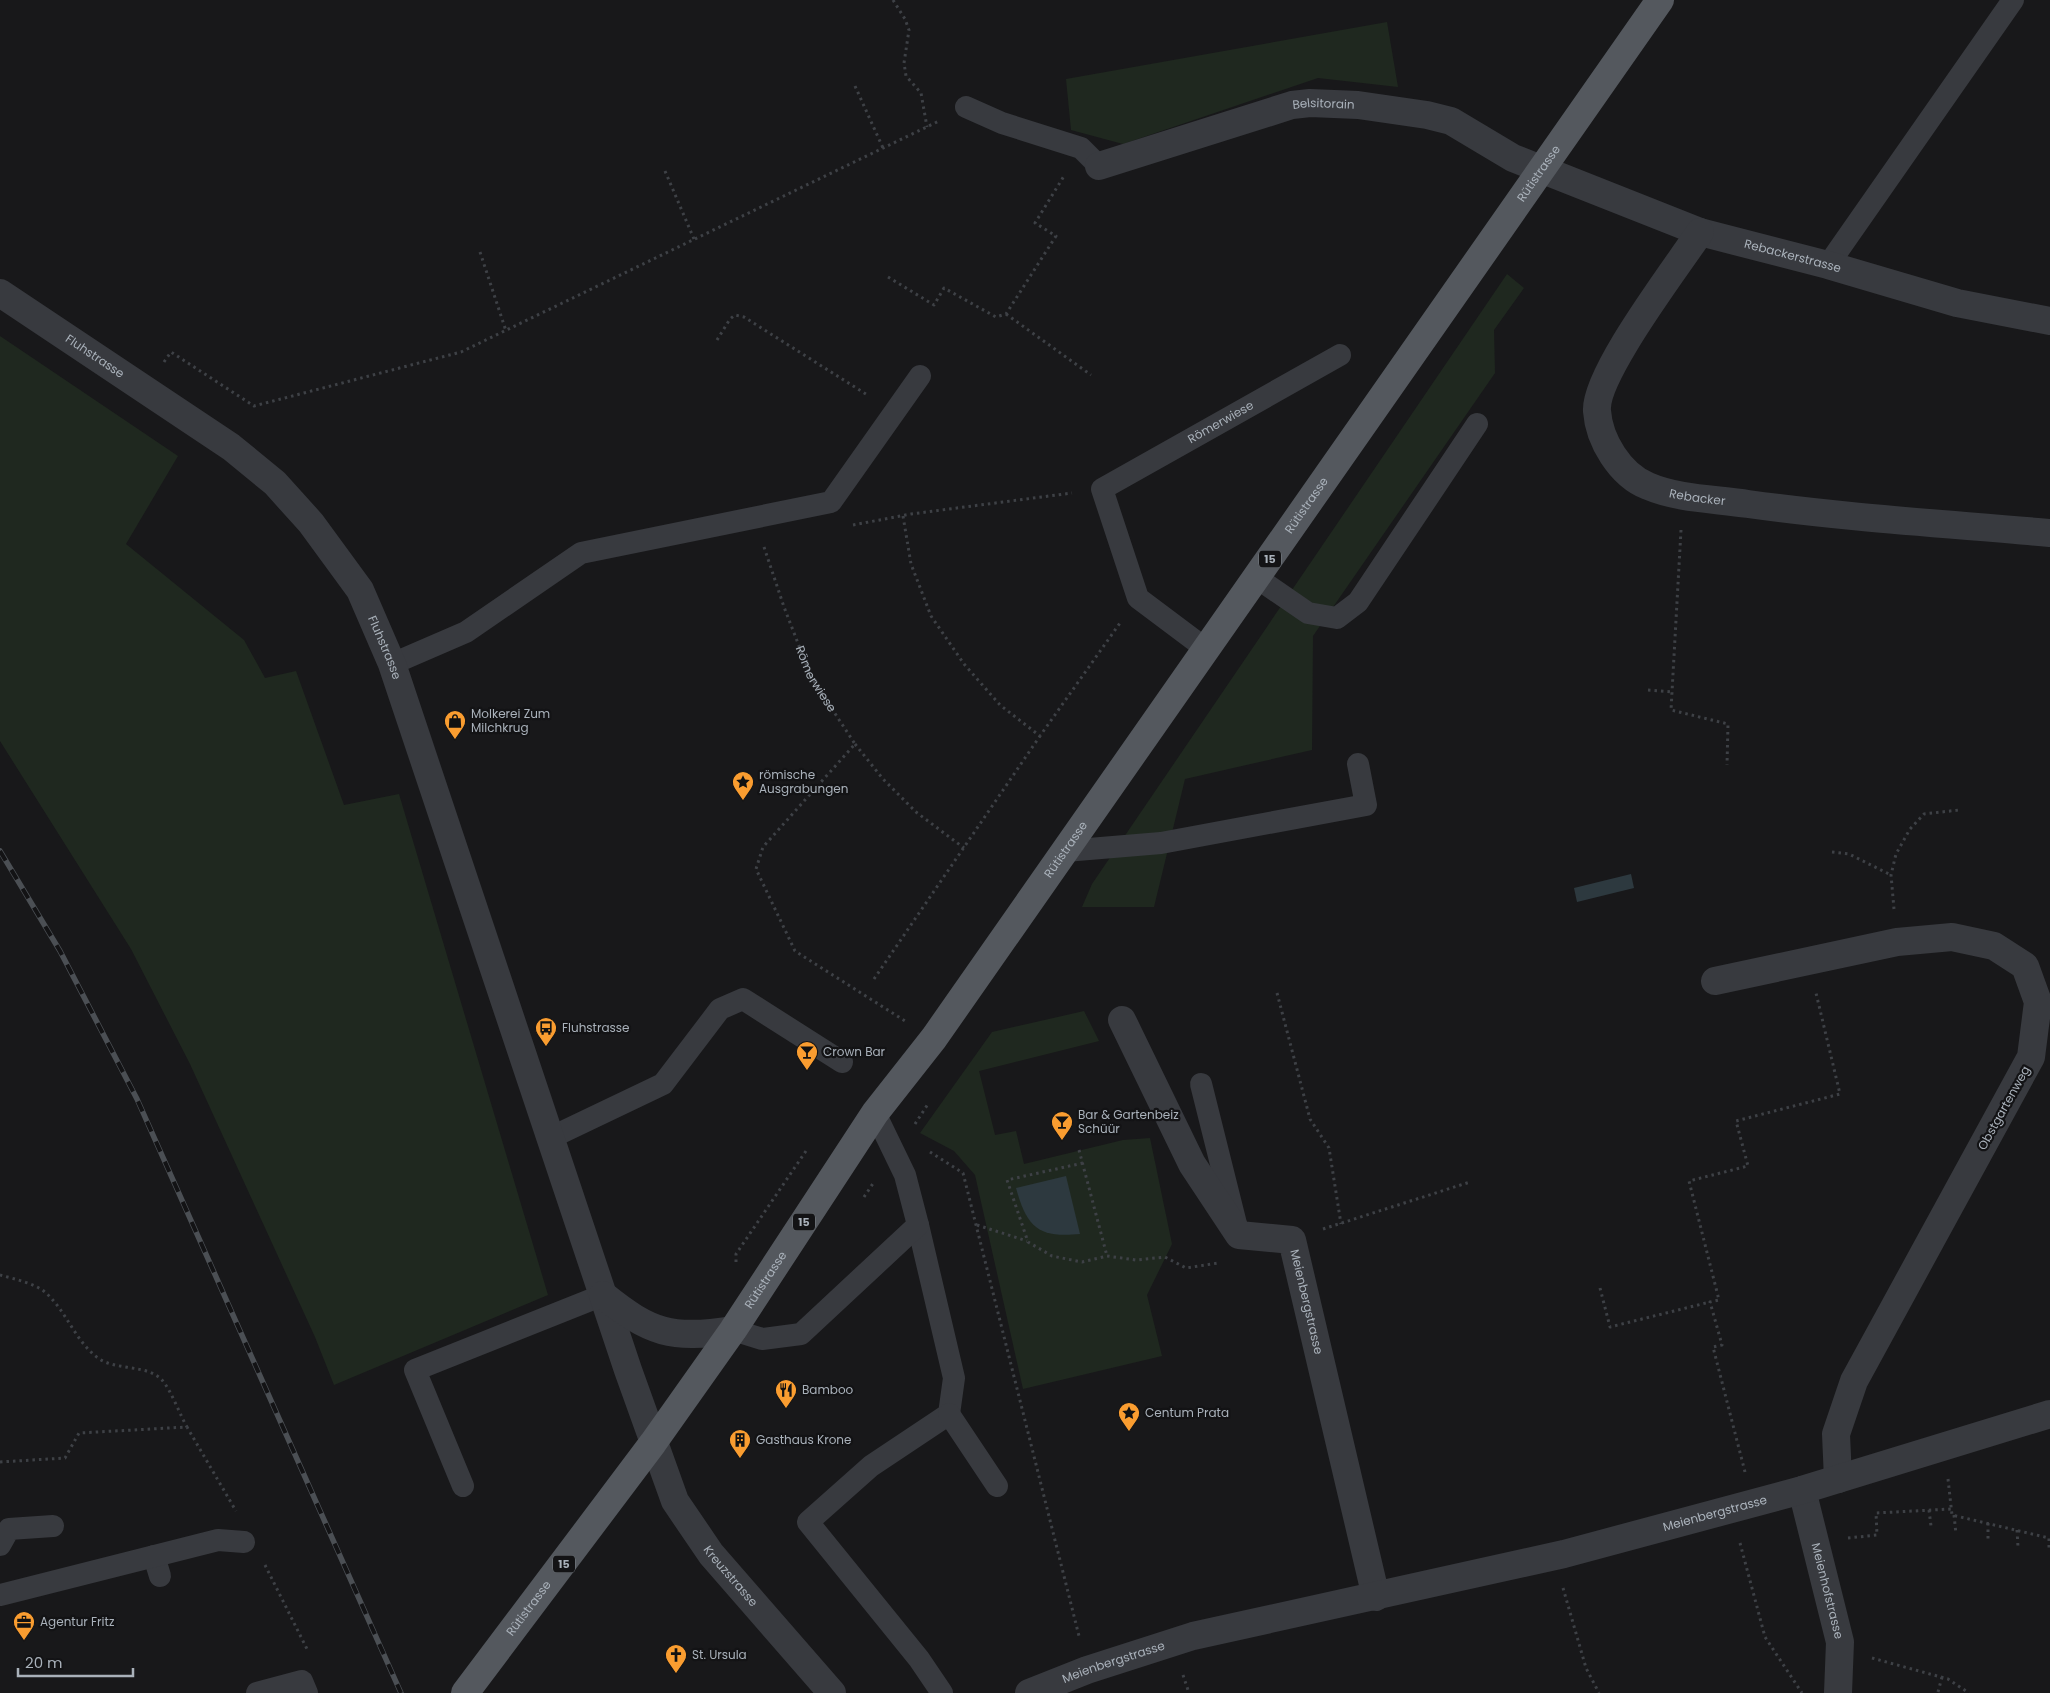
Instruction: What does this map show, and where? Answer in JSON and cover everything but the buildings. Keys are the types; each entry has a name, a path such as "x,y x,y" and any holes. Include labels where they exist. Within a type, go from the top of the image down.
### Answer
{"main road":[{"name":"Rütistrasse","path":"465,1693 653,1443 733,1330 875,1113 934,1038 1660,0"}],"street":[{"name":"Belsitorain","path":"1090,157 1271,111 1310,103 1358,106 1427,115 1451,121 1513,158 1542,170"},
{"name":"Rebackerstrasse","path":"1542,170 1700,232 1828,265 1957,303 2050,321"},
{"name":"Rebacker","path":"1700,232 1617,355 1599,392 1596,410 1604,442 1622,467 1646,486 1683,495 1811,512 2050,533"},
{"name":"Fluhstrasse","path":"0,293 231,447 275,483 311,523 360,590 392,664 653,1443"},
{"name":"Obstgartenweg","path":"1715,981 1897,942 1952,937 1994,946 2025,966 2038,1002 2032,1057 1854,1381 1836,1434 1838,1479"},
{"path":"1122,1020 1192,1164 1239,1235"},
{"name":"Meienbergstrasse","path":"1239,1235 1292,1240 1376,1597"},
{"path":"603,1295 632,1319 664,1332 704,1335 733,1330"},
{"name":"Meienbergstrasse","path":"1029,1693 1087,1670 1193,1636 1564,1554 1802,1490 2050,1414"},
{"name":"Kreuzstrasse","path":"653,1443 675,1501 712,1554 832,1693"},
{"name":"Meienhofstrasse","path":"1802,1490 1840,1649 1838,1693"}],"lane":[{"path":"1828,265 2014,0"},
{"path":"966,107 1090,157"},
{"name":"Römerwiese","path":"1102,489 1340,355"},
{"path":"392,664 466,632 581,553 831,502 920,376"},
{"path":"1257,578 1308,613 1337,618 1358,602 1477,424"},
{"path":"1102,489 1138,598 1206,649"},
{"path":"1065,851 1161,843 1366,805 1358,764"},
{"path":"550,1138 663,1084 720,1009 743,999 842,1062"},
{"path":"1201,1084 1239,1235"},
{"path":"875,1113 905,1175 918,1225 954,1378 949,1414 996,1486"},
{"path":"733,1330 762,1339 801,1334 918,1225"},
{"path":"462,1486 415,1370 603,1295"},
{"path":"942,1693 919,1660 808,1522 871,1466 949,1414"},
{"path":"0,1545 9,1529 53,1526"},
{"path":"0,1595 157,1566 218,1540 244,1542"},
{"path":"257,1693 302,1681 307,1693"}],"path":[{"path":"893,0 905,19 909,30 904,63 906,76 921,93 926,126"},
{"path":"855,86 883,148"},
{"path":"174,354 254,406 461,352 966,107"},
{"path":"888,277 934,304 944,288 996,317 1006,314 1056,236 1035,224 1090,157"},
{"path":"665,170 694,240"},
{"path":"480,252 506,331"},
{"path":"1006,314 1091,375"},
{"path":"717,340 730,318 735,315 744,317 895,412"},
{"path":"847,526 903,516 1102,489"},
{"path":"1683,495 1671,710 1728,724 1727,765"},
{"path":"903,516 911,564 931,616 964,664 1000,704 1040,736"},
{"name":"Römerwiese","path":"762,541 784,607 811,677 855,744 883,779 916,812 964,848"},
{"path":"874,979 1040,736 1138,598"},
{"path":"1648,690 1672,692"},
{"path":"855,744 763,847 756,869 795,951 934,1038"},
{"path":"1897,942 1891,875 1896,854 1910,829 1924,814 1959,810"},
{"path":"1832,852 1849,854 1891,875"},
{"path":"1600,1288 1610,1327 1720,1300 1689,1181 1748,1166 1736,1121 1840,1094 1808,961"},
{"path":"1277,994 1310,1119 1329,1148 1341,1224"},
{"path":"922,1147 963,1173 1087,1670"},
{"path":"1080,1150 1107,1256"},
{"path":"1028,1242 1007,1180 1082,1163"},
{"path":"1292,1240 1470,1182"},
{"path":"977,1225 1028,1242 1052,1256 1082,1262 1107,1256 1136,1260 1165,1257"},
{"path":"0,1275 21,1280 45,1292 71,1325 82,1344 100,1359 124,1368 148,1372 162,1380 236,1512"},
{"path":"1710,1302 1722,1345 1713,1347 1752,1503"},
{"path":"0,1462 65,1458 79,1433 187,1427"},
{"path":"1947,1471 1956,1534"},
{"path":"1815,1541 1877,1535 1876,1513 1951,1509"},
{"path":"1929,1510 1931,1526"},
{"path":"1954,1515 2049,1538 2049,1550"},
{"path":"1988,1523 1988,1540"},
{"path":"2017,1530 2018,1547"},
{"path":"244,1542 256,1546 312,1658"},
{"path":"1740,1542 1765,1637 1802,1693"},
{"path":"1563,1587 1586,1668 1599,1693"},
{"path":"1840,1649 1942,1677 1969,1693"},
{"path":"1182,1670 1190,1693"},
{"path":"1938,1692 1942,1677"}],"shaded area":[{"path":"1387,22 1398,87 1318,78 1123,144 1071,130 1066,79"},
{"path":"1507,274 1524,288 1494,330 1495,373 1313,636 1312,750 1185,779 1154,907 1082,907 1092,884"},
{"path":"0,336 178,456 126,544 244,640 265,678 296,671 344,805 399,794 548,1295 334,1385 315,1337 190,1064 131,949 0,741"},
{"path":"1631,874 1634,888 1577,902 1574,888"},
{"path":"1084,1011 1099,1041 979,1071 995,1135 1016,1131 1024,1164 1123,1140 1150,1138 1172,1244 1147,1295 1162,1356 1023,1389 975,1175 954,1151 920,1133 992,1032"},
{"path":"1066,1176 1080,1234 1066,1235 1045,1232 1030,1221 1020,1202 1016,1188"}],"railway":[{"path":"0,851 60,951 137,1099 401,1693"}],"place":[{"name":"Molkerei Zum Milchkrug","path":"455,740"},
{"name":"römische Ausgrabungen","path":"743,801"},
{"name":"Fluhstrasse","path":"546,1047"},
{"name":"Crown Bar","path":"807,1071"},
{"name":"Bar & Gartenbeiz Schüür","path":"1062,1141"},
{"name":"Bamboo","path":"786,1409"},
{"name":"Centum Prata","path":"1129,1432"},
{"name":"Gasthaus Krone","path":"740,1459"},
{"name":"Agentur Fritz","path":"24,1641"},
{"name":"St. Ursula","path":"676,1674"}]}
